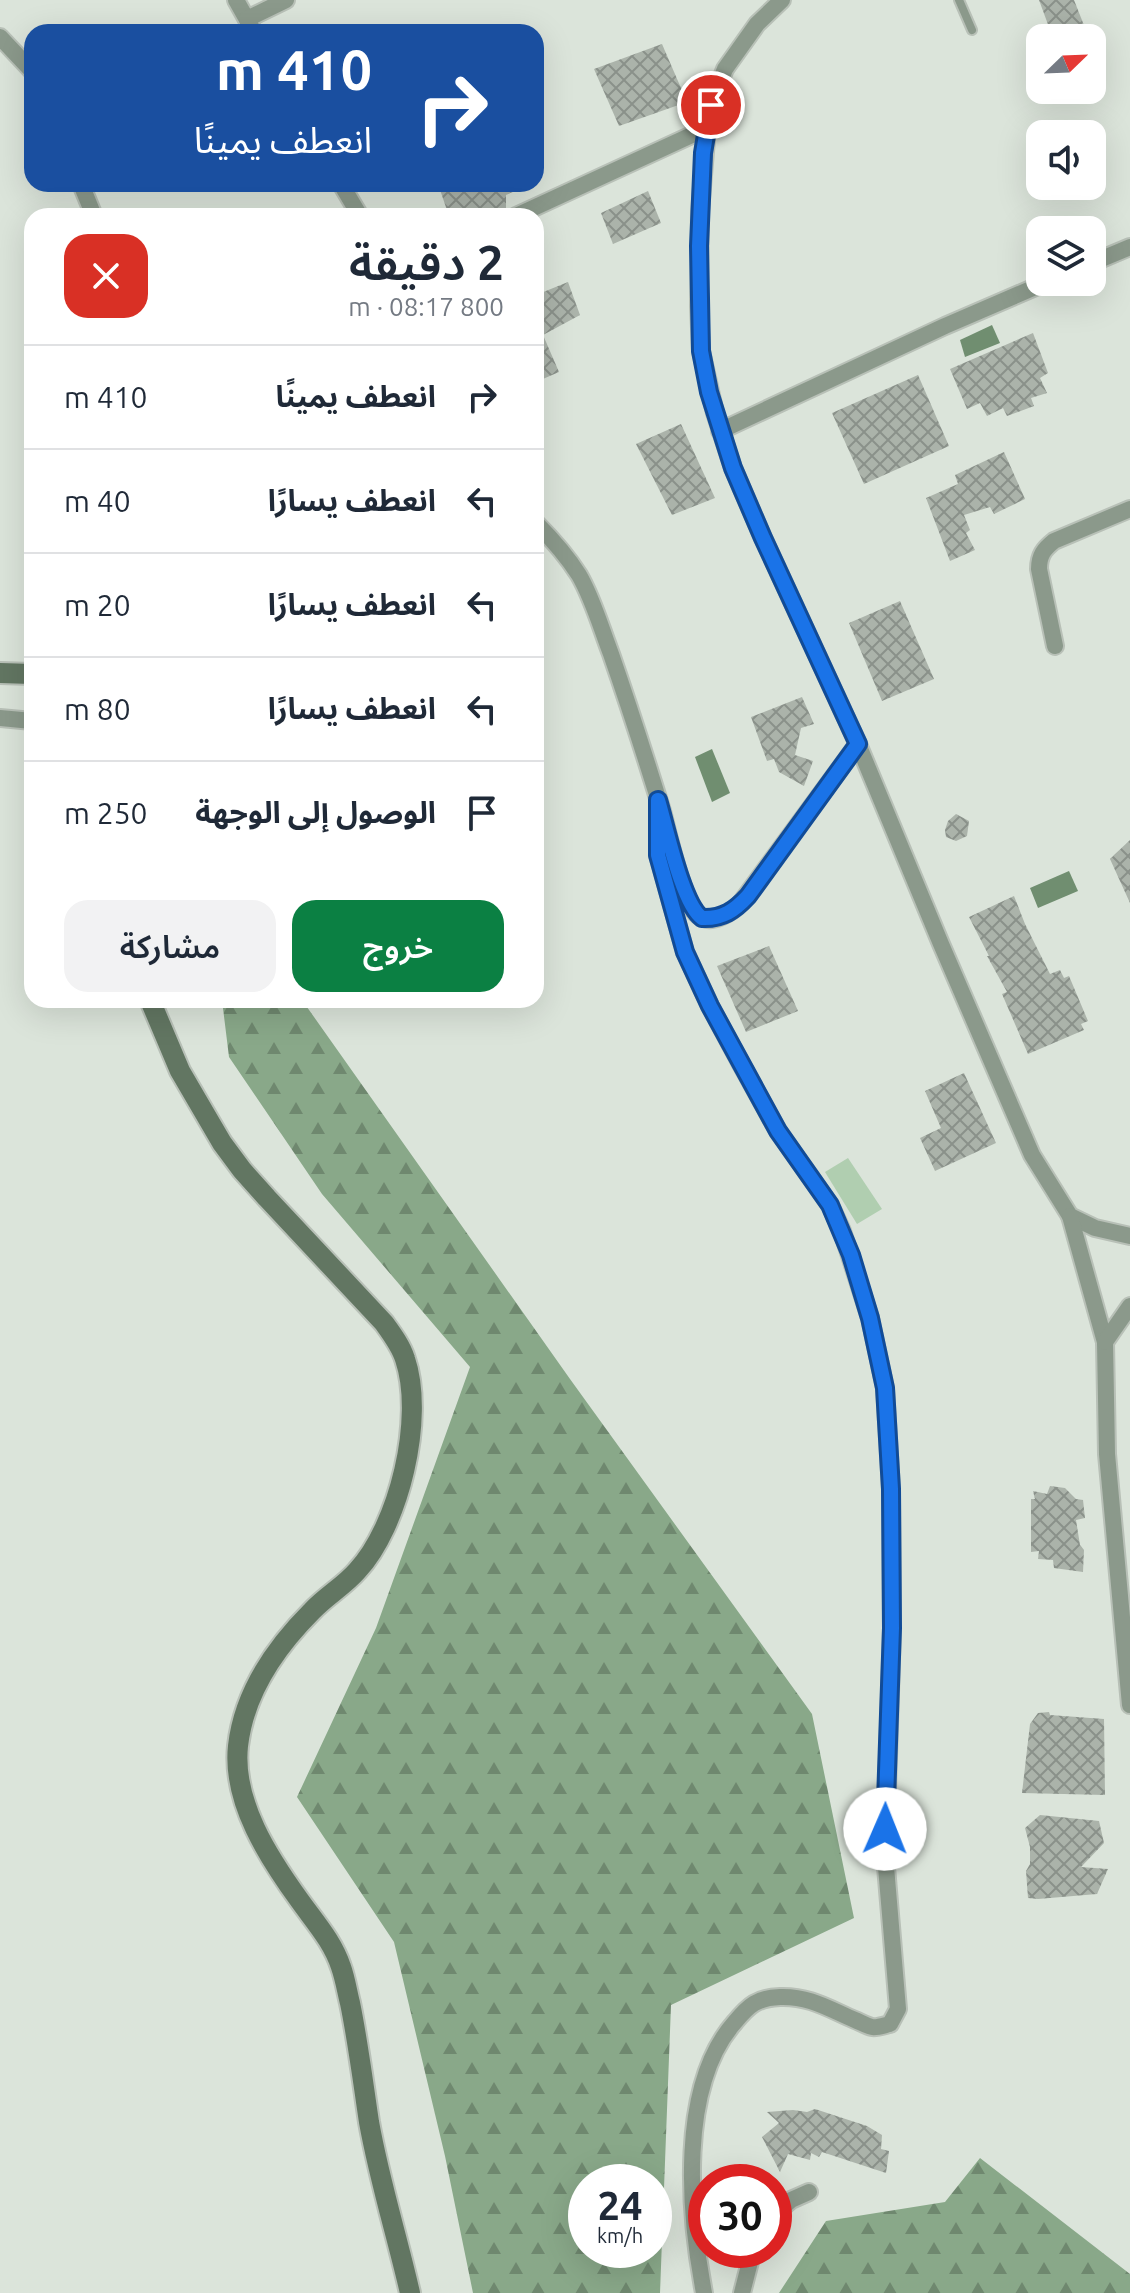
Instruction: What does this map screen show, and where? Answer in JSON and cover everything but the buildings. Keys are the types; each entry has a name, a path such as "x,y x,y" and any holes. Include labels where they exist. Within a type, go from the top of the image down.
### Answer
{"street":[{"path":"236,0 249,24"},
{"path":"253,24 286,0"},
{"path":"782,0 757,24 725,69 711,105 700,211 699,306 704,369 720,431 763,538 858,744 1032,1155 1070,1216 1105,1342 1107,1454 1130,1705"},
{"path":"0,37 24,62"},
{"path":"533,208 707,128"},
{"path":"1106,257 1130,247"},
{"path":"720,431 1026,291"},
{"path":"1055,646 1039,558 1054,541 1130,509"},
{"path":"544,532 565,556 584,586 627,701 681,878 693,908 702,918 720,917 735,909 748,896 858,744"},
{"path":"0,673 24,674"},
{"path":"0,718 24,720"},
{"path":"658,800 658,855 685,952 710,1006 778,1131 830,1205 851,1255 870,1318 885,1388 891,1489 892,1628 885,1855 898,2009 890,2024 872,2027 812,2000 782,1997 757,2000 724,2033 710,2063 698,2102 693,2147 692,2200 704,2293"},
{"path":"153,1008 180,1071 222,1143 259,1189 384,1323 405,1358 410,1379 412,1408 406,1460 386,1528 357,1572 313,1609 279,1648 261,1675 247,1707 238,1744 237,1765 249,1813 262,1842 277,1869 332,1947 342,1969 370,2126 410,2293"},
{"path":"1070,1216 1095,1228 1130,1236"},
{"path":"1105,1342 1130,1306"},
{"path":"792,2200 809,2192"},
{"path":"742,2293 748,2268"}],"lane":[{"path":"959,0 972,30"}],"green space":[{"path":"223,1008 308,1008 812,1714 854,1918 671,2005 665,2164 568,2164 568,2268 661,2268 660,2293 473,2293 445,2156 394,1942 297,1797 376,1628 470,1367 322,1194 229,1057"},
{"path":"980,2158 1130,2274 1130,2293 779,2293 826,2221 945,2202"}],"shaded area":[{"path":"992,325 1000,343 965,357 960,340"},
{"path":"712,749 730,793 712,802 695,757"},
{"path":"1069,871 1078,891 1038,908 1030,888"},
{"path":"848,1158 882,1209 857,1224 825,1172"}],"route":[{"path":"711,105 703,153 699,246 701,351 709,392 733,468 858,744 748,896 729,913 702,918 693,908 658,800 657,847 680,939 694,973 778,1131 830,1205 851,1255 870,1318 885,1388 891,1489 892,1628 885,1829"}]}
